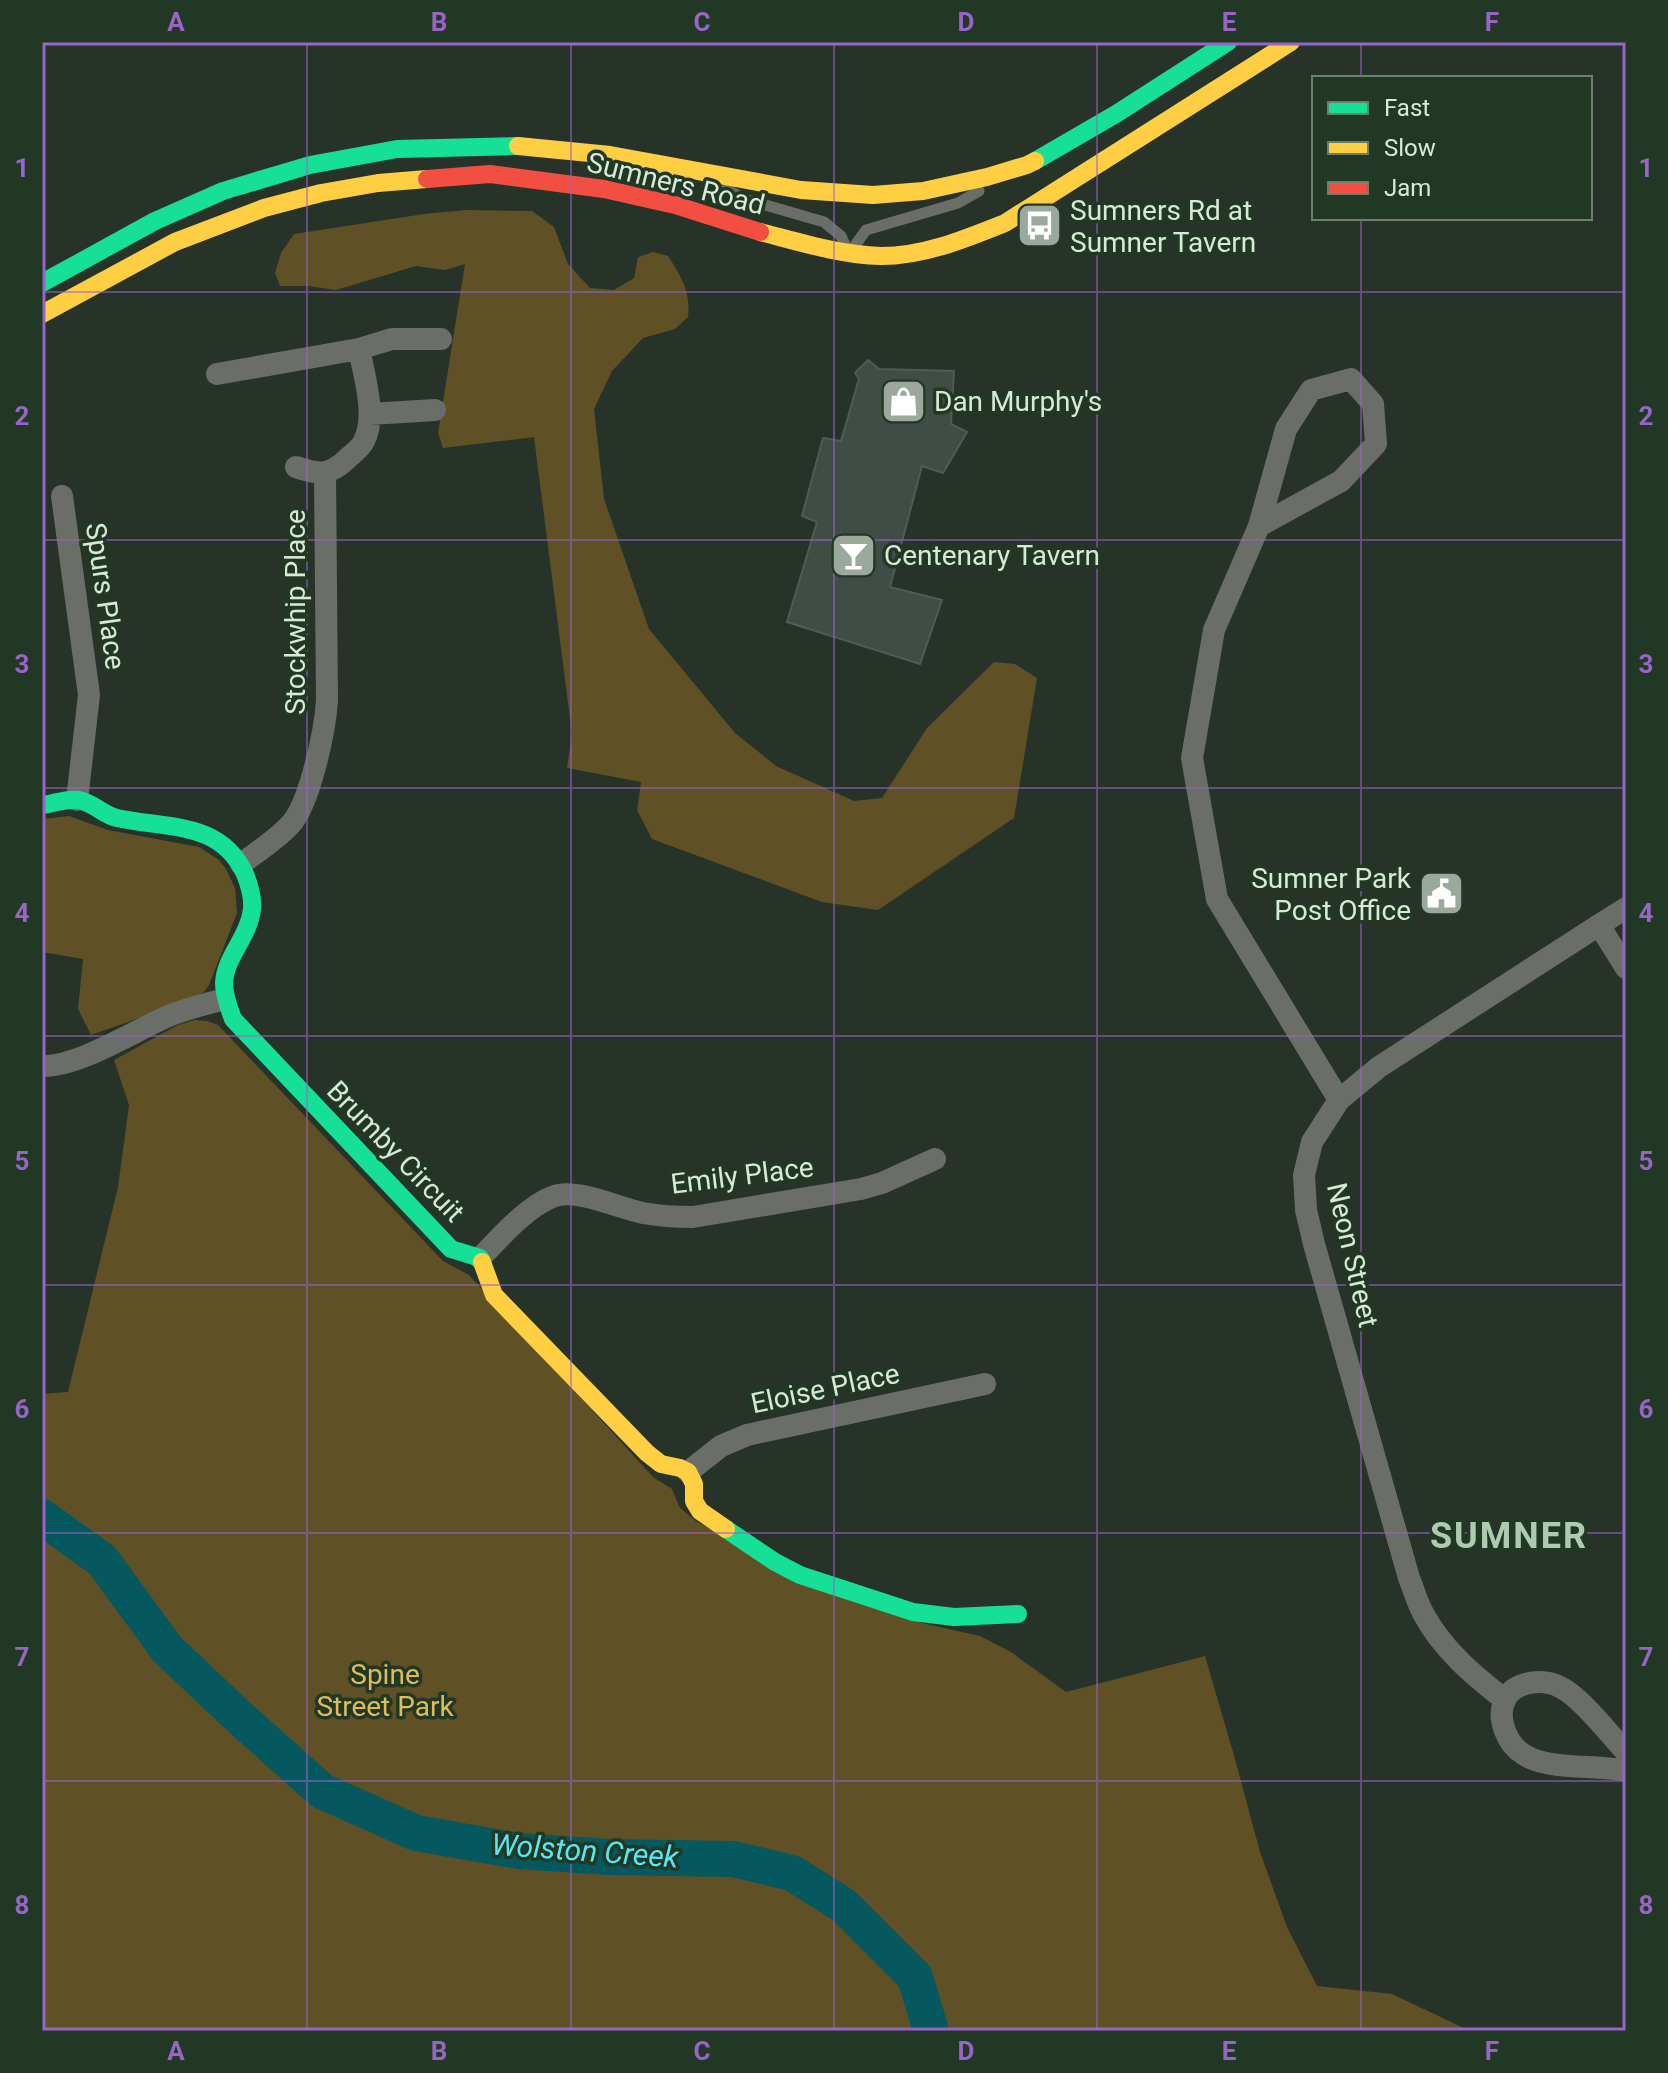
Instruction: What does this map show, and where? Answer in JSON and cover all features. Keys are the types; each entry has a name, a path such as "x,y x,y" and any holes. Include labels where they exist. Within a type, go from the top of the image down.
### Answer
{"main road":[{"name":"Sumners Road","path":"42,283 155,221 223,191 310,165 397,149 519,146 610,155 801,190 873,195 923,191 1027,165 1104,121 1228,42"},
{"name":"Sumners Road","path":"42,314 175,242 264,208 321,193 378,183 490,174 604,189 675,205 744,228 849,254 882,256 924,251 959,242 1005,223 1291,42"},
{"path":"1170,80 1189,107"},
{"path":"42,805 77,800 114,817 191,829 212,836 227,846 241,864 250,888 252,908 248,926 224,976 224,999"},
{"name":"Brumby Circuit","path":"224,999 233,1019 245,1033 451,1249 480,1258"},
{"path":"480,1258 494,1295 636,1442 661,1464 688,1472 694,1484 694,1501 700,1511 775,1562 800,1575 931,1616 1018,1614"}],"street":[{"path":"217,374 359,349 392,339 441,339"},
{"path":"359,349 370,414 435,410"},
{"path":"1259,526 1341,481 1376,444 1373,404 1351,379 1311,390 1286,429 1259,526 1214,630 1192,758 1217,899 1339,1100"},
{"name":"Stockwhip Place","path":"296,467 325,473 339,466 364,443 370,414"},
{"name":"Stockwhip Place","path":"241,864 292,824 302,806 325,727 325,473"},
{"name":"Spurs Place","path":"62,496 89,695 77,800"},
{"name":"Neon Street","path":"1505,1700 1474,1676 1447,1649 1423,1614 1409,1578 1314,1244 1306,1210 1304,1175 1312,1142 1339,1100 1379,1067 1626,908"},
{"path":"1599,925 1626,968"},
{"path":"42,1066 64,1063 89,1054 168,1016 224,999"},
{"name":"Emily Place","path":"480,1258 533,1208 554,1195 572,1194 642,1212 693,1217 861,1189 935,1159"},
{"name":"Eloise Place","path":"688,1472 721,1446 747,1435 985,1384"},
{"path":"1626,1752 1584,1705 1560,1687 1538,1681 1517,1687 1505,1700 1502,1716 1507,1740 1524,1755 1550,1764 1626,1771"}],"lane":[{"path":"849,254 866,230 958,203 1027,165"},
{"path":"685,169 748,200 824,222 841,236 849,254"}],"green space":[{"path":"466,210 532,211 554,227 568,264 590,288 614,290 634,278 638,257 653,252 668,256 681,277 688,300 688,317 675,329 643,338 612,371 594,409 604,499 649,629 735,733 776,766 854,801 882,798 927,728 994,662 1015,664 1037,678 1014,818 878,910 822,902 652,839 637,810 641,782 567,768 572,734 534,437 443,448 438,433 465,264 445,270 416,266 336,290 280,286 275,273 281,253 294,234"},
{"path":"69,816 108,830 199,847 219,860 226,869 235,888 237,913 209,985 196,998 91,1035 78,1009 83,959 42,952 42,819"},
{"name":"Spine Street Park","path":"195,1020 218,1025 443,1261 469,1275 653,1477 672,1489 680,1508 697,1522 922,1623 980,1636 1011,1652 1066,1692 1205,1656 1260,1852 1287,1927 1317,1986 1392,1994 1470,2031 42,2031 42,1394 68,1392 118,1187 129,1105 114,1060 178,1025"}],"building":[{"name":"Centenary Tavern","path":"868,360 879,369 954,371 951,424 967,432 943,473 922,466 890,587 942,600 920,664 787,622 817,522 802,516 823,438 841,441 859,379 855,373"}],"waterway":[{"name":"Wolston Creek","path":"42,1517 102,1560 167,1649 322,1791 416,1833 519,1851 609,1857 733,1859 792,1873 843,1905 915,1977 931,2031"}],"traffic: fast":[{"path":"1035,161 1116,114 1228,42"},
{"path":"42,283 155,221 223,191 310,165 397,149 518,146"},
{"path":"42,805 83,801 117,818 172,826 206,835 234,857 245,874 252,905 250,919 225,974 225,993 233,1019 451,1249 480,1258 482,1262"},
{"path":"726,1529 800,1575 913,1612 954,1617 1018,1614"}],"traffic: slow":[{"path":"760,232 835,251 881,256 929,250 960,240 1005,223 1291,42"},
{"path":"518,146 610,155 801,190 873,195 923,191 987,177 1035,161"},
{"path":"42,314 175,242 264,208 321,193 378,183 427,179"},
{"path":"482,1262 494,1295 647,1453 661,1464 688,1472 694,1484 694,1501 700,1511 726,1529"}],"traffic: jam":[{"path":"427,179 490,174 604,189 675,205 760,232"}],"place":[{"name":"Sumners Rd at Sumner Tavern","path":"1039,226"},
{"name":"Dan Murphy's","path":"903,401"},
{"name":"Centenary Tavern","path":"853,555"},
{"name":"Sumner Park Post Office","path":"1442,894"}],"district":[{"name":"SUMNER","path":"1509,1535"}]}
